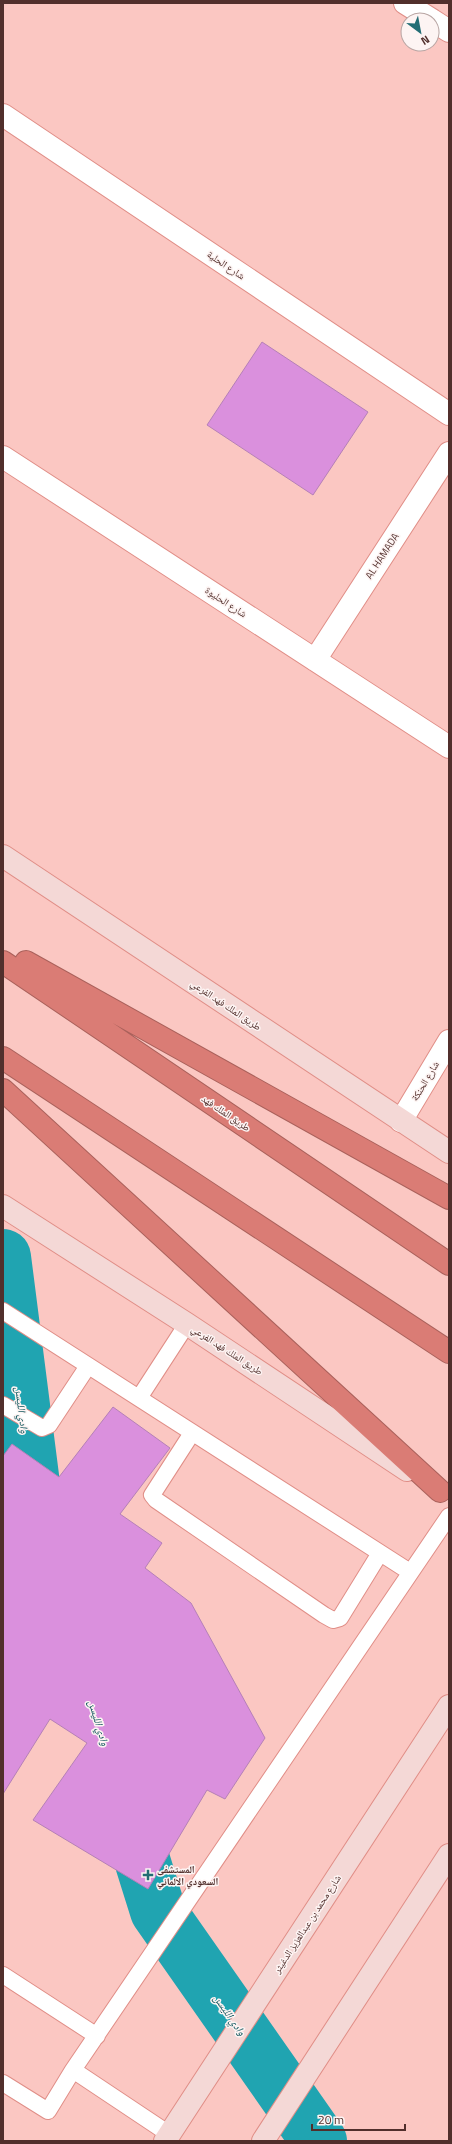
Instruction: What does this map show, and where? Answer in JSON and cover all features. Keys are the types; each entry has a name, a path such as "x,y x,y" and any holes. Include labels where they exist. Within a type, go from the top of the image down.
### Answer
{"highway":[{"path":"3,949 449,1198"},
{"name":"طريق الملك فهد","path":"3,962 449,1264"},
{"path":"3,1058 449,1352"},
{"path":"3,1090 445,1494"}],"main road":[{"name":"طريق الملك فهد الفرعي","path":"3,856 449,1152"},
{"name":"طريق الملك فهد الفرعي","path":"3,1206 187,1324 445,1494"},
{"name":"شارع محمد بن عبدالعزيز الدغيثر","path":"167,2138 449,1706"},
{"path":"264,2141 449,1855"}],"street":[{"path":"405,3 419,12"},
{"path":"440,25 449,31"},
{"name":"شارع الحلية","path":"3,115 449,414"},
{"name":"AL HAMADA","path":"315,660 449,453"},
{"name":"شارع الحليوة","path":"3,457 449,747"},
{"name":"شارع الحنكة","path":"401,1121 449,1041"}],"lane":[{"path":"3,1311 410,1572"},
{"path":"139,1398 187,1324"},
{"path":"3,1405 42,1428 49,1424 88,1366"},
{"path":"192,1432 152,1495 162,1504 324,1615 333,1620 340,1618 380,1553"},
{"path":"3,2083 48,2111 73,2070 449,1516"},
{"path":"3,1975 97,2036"},
{"path":"73,2070 167,2138"}],"building":[{"path":"262,342 368,412 313,495 207,425"},
{"path":"113,1407 170,1448 120,1514 162,1543 145,1568 191,1603 265,1738 225,1799 207,1790 148,1889 33,1820 87,1743 50,1719 3,1794 3,1456 12,1444 59,1477"}],"waterway":[{"name":"وادي الليسن","path":"3,1257 38,1531"},
{"name":"وادي الليسن","path":"127,1812 158,1911 319,2141"}],"place":[{"name":"المستشفى السعودي الالماني","path":"148,1875"}]}
